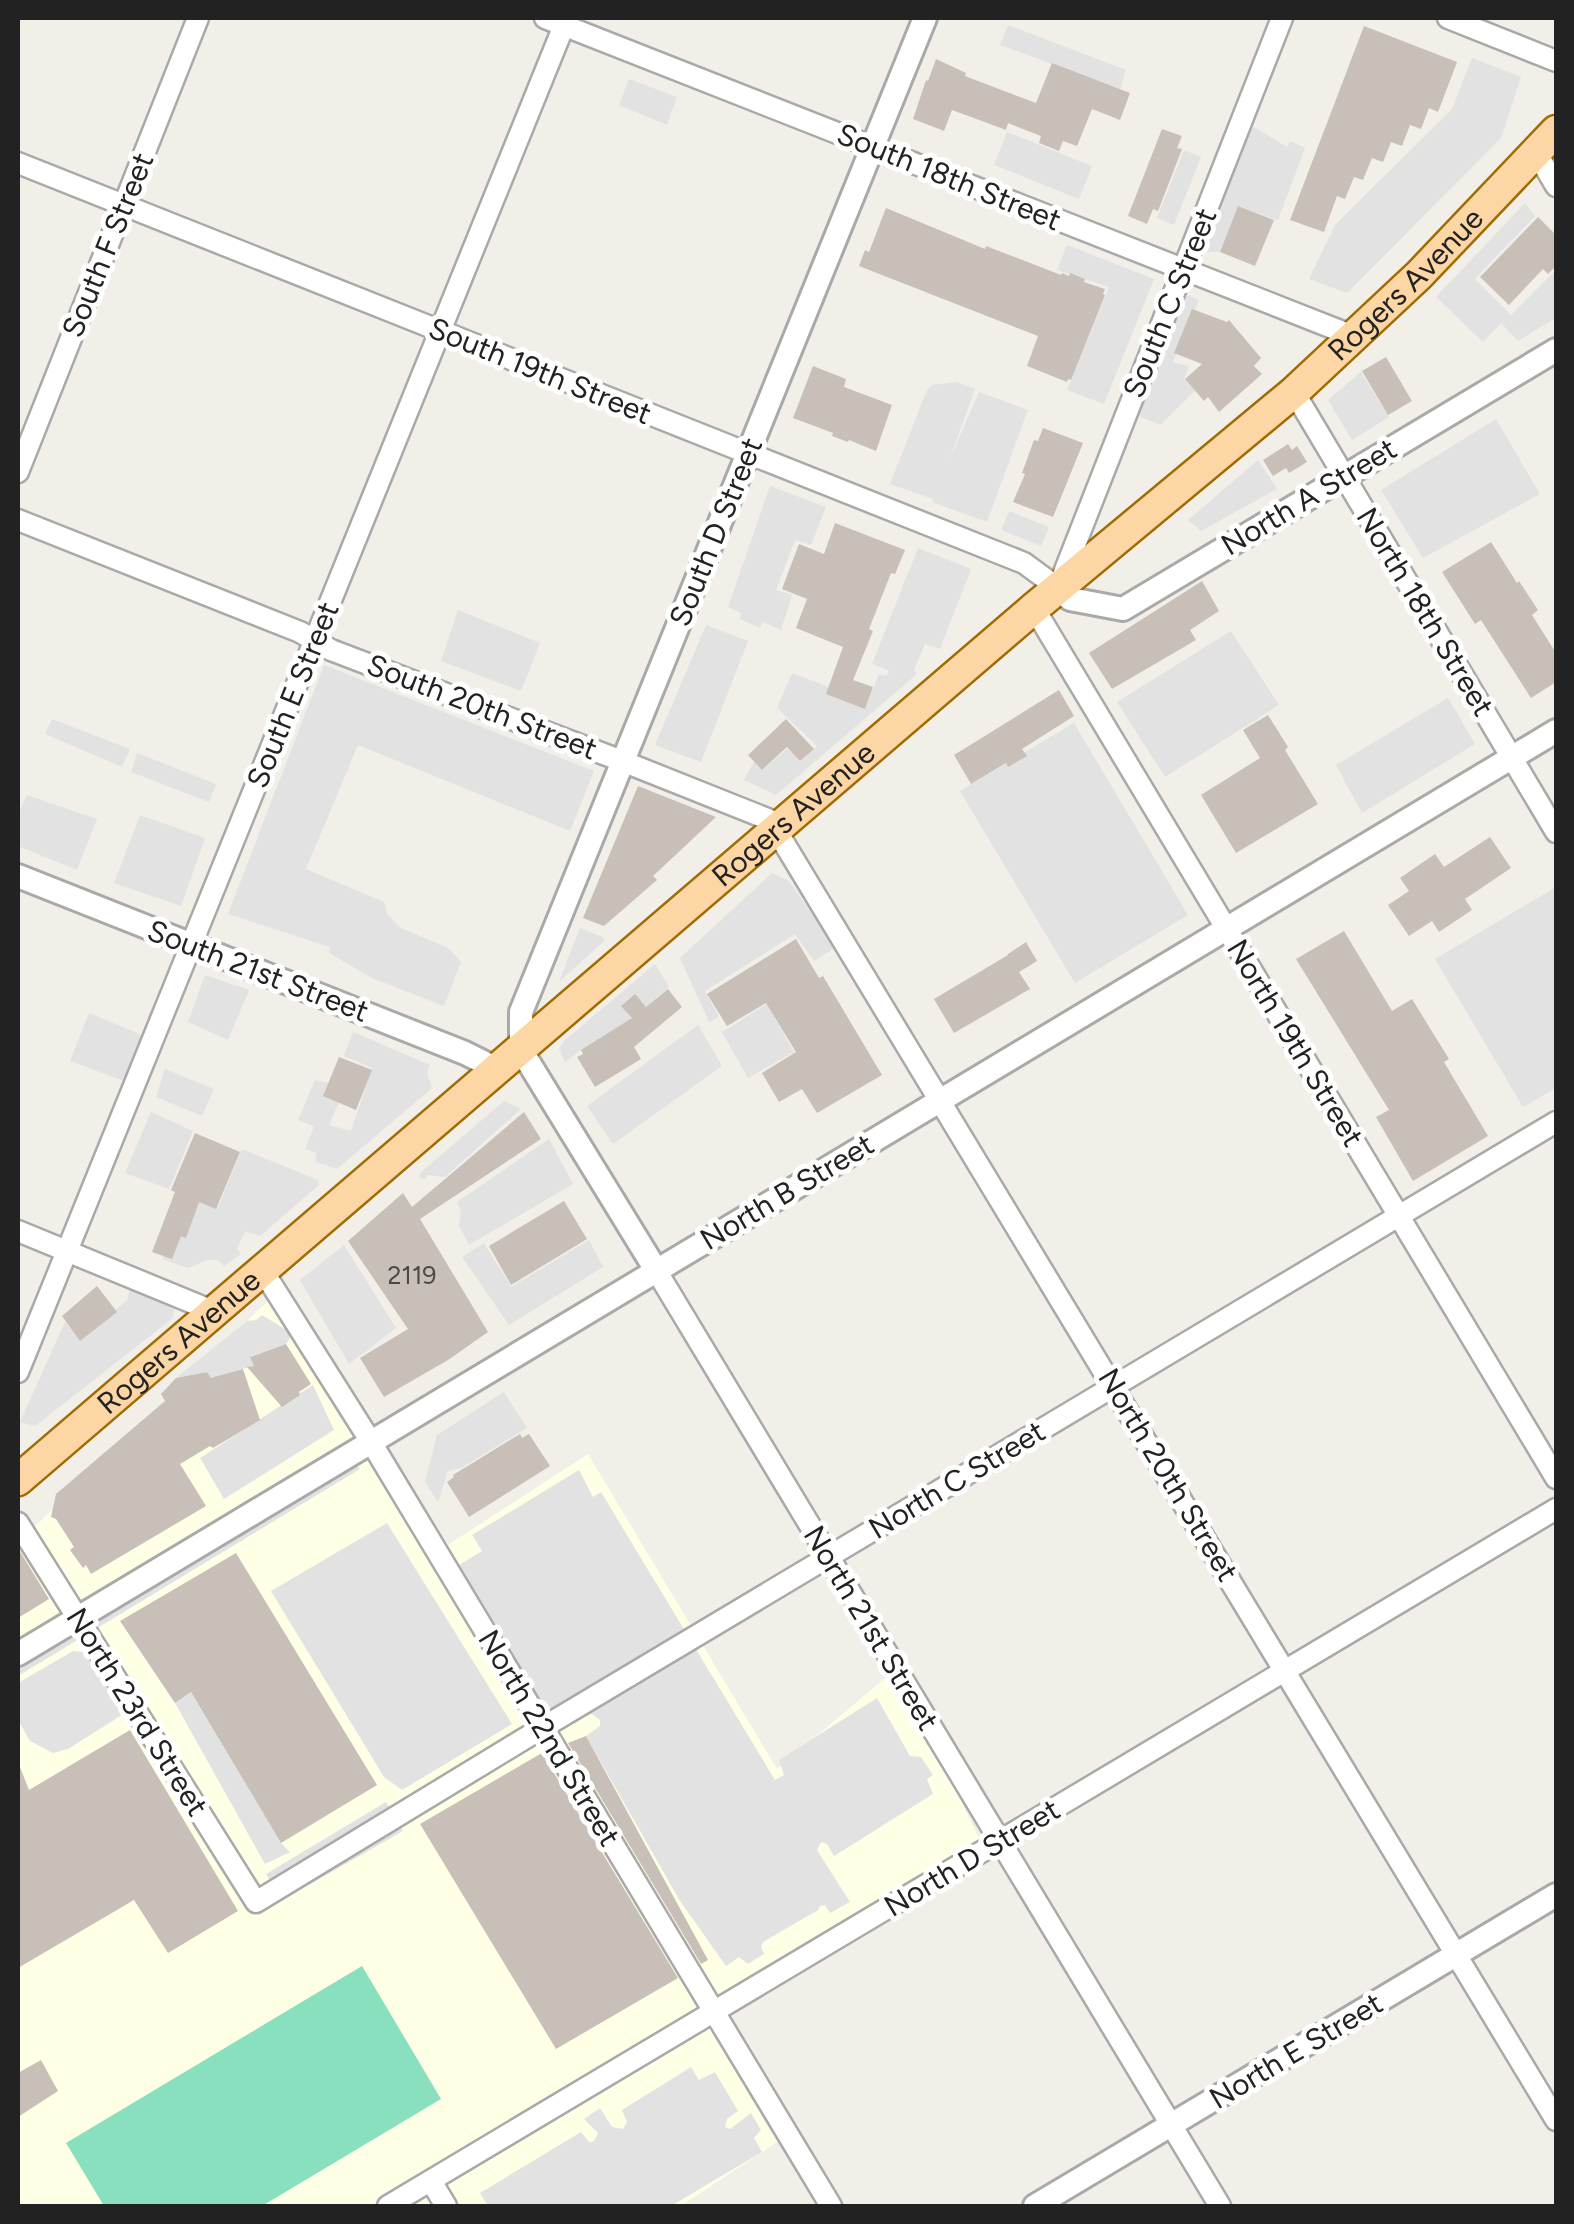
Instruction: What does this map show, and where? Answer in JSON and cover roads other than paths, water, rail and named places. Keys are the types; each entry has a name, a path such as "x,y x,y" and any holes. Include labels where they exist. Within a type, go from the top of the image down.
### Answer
{"main road":[{"name":"Rogers Avenue","path":"18,1480 1034,608 1294,392 1419,275 1546,142"}],"street":[{"name":"South F Street","path":"18,472 198,18"},
{"name":"South D Street","path":"509,1060 520,1012 925,18"},
{"name":"South C Street","path":"1058,588 1282,18"},
{"path":"1448,18 1556,61"},
{"name":"South 18th Street","path":"559,20 1353,336"},
{"name":"South E Street","path":"18,1372 440,332 559,20"},
{"path":"1546,142 1556,186"},
{"name":"South 19th Street","path":"18,164 1024,562 1058,588"},
{"name":"North A Street","path":"1058,588 1070,599 1123,609 1556,350"},
{"name":"North 18th Street","path":"1294,392 1556,832"},
{"name":"South 20th Street","path":"18,520 300,632 331,650 770,820 776,830"},
{"name":"North 19th Street","path":"1034,608 1556,1478"},
{"name":"North B Street","path":"18,1654 1556,731"},
{"name":"North 20th Street","path":"776,830 1556,2120"},
{"name":"South 21st Street","path":"18,876 465,1053 509,1060"},
{"name":"North 21st Street","path":"509,1060 656,1270 1220,2206"},
{"name":"North C Street","path":"256,1902 1556,1122"},
{"path":"18,1231 216,1312"},
{"name":"North 22nd Street","path":"263,1271 371,1442 831,2206"},
{"name":"North D Street","path":"388,2206 1556,1510"},
{"name":"North 23rd Street","path":"18,1523 256,1902"},
{"name":"North E Street","path":"1035,2206 1556,1895"},
{"path":"431,2181 446,2206"}]}
